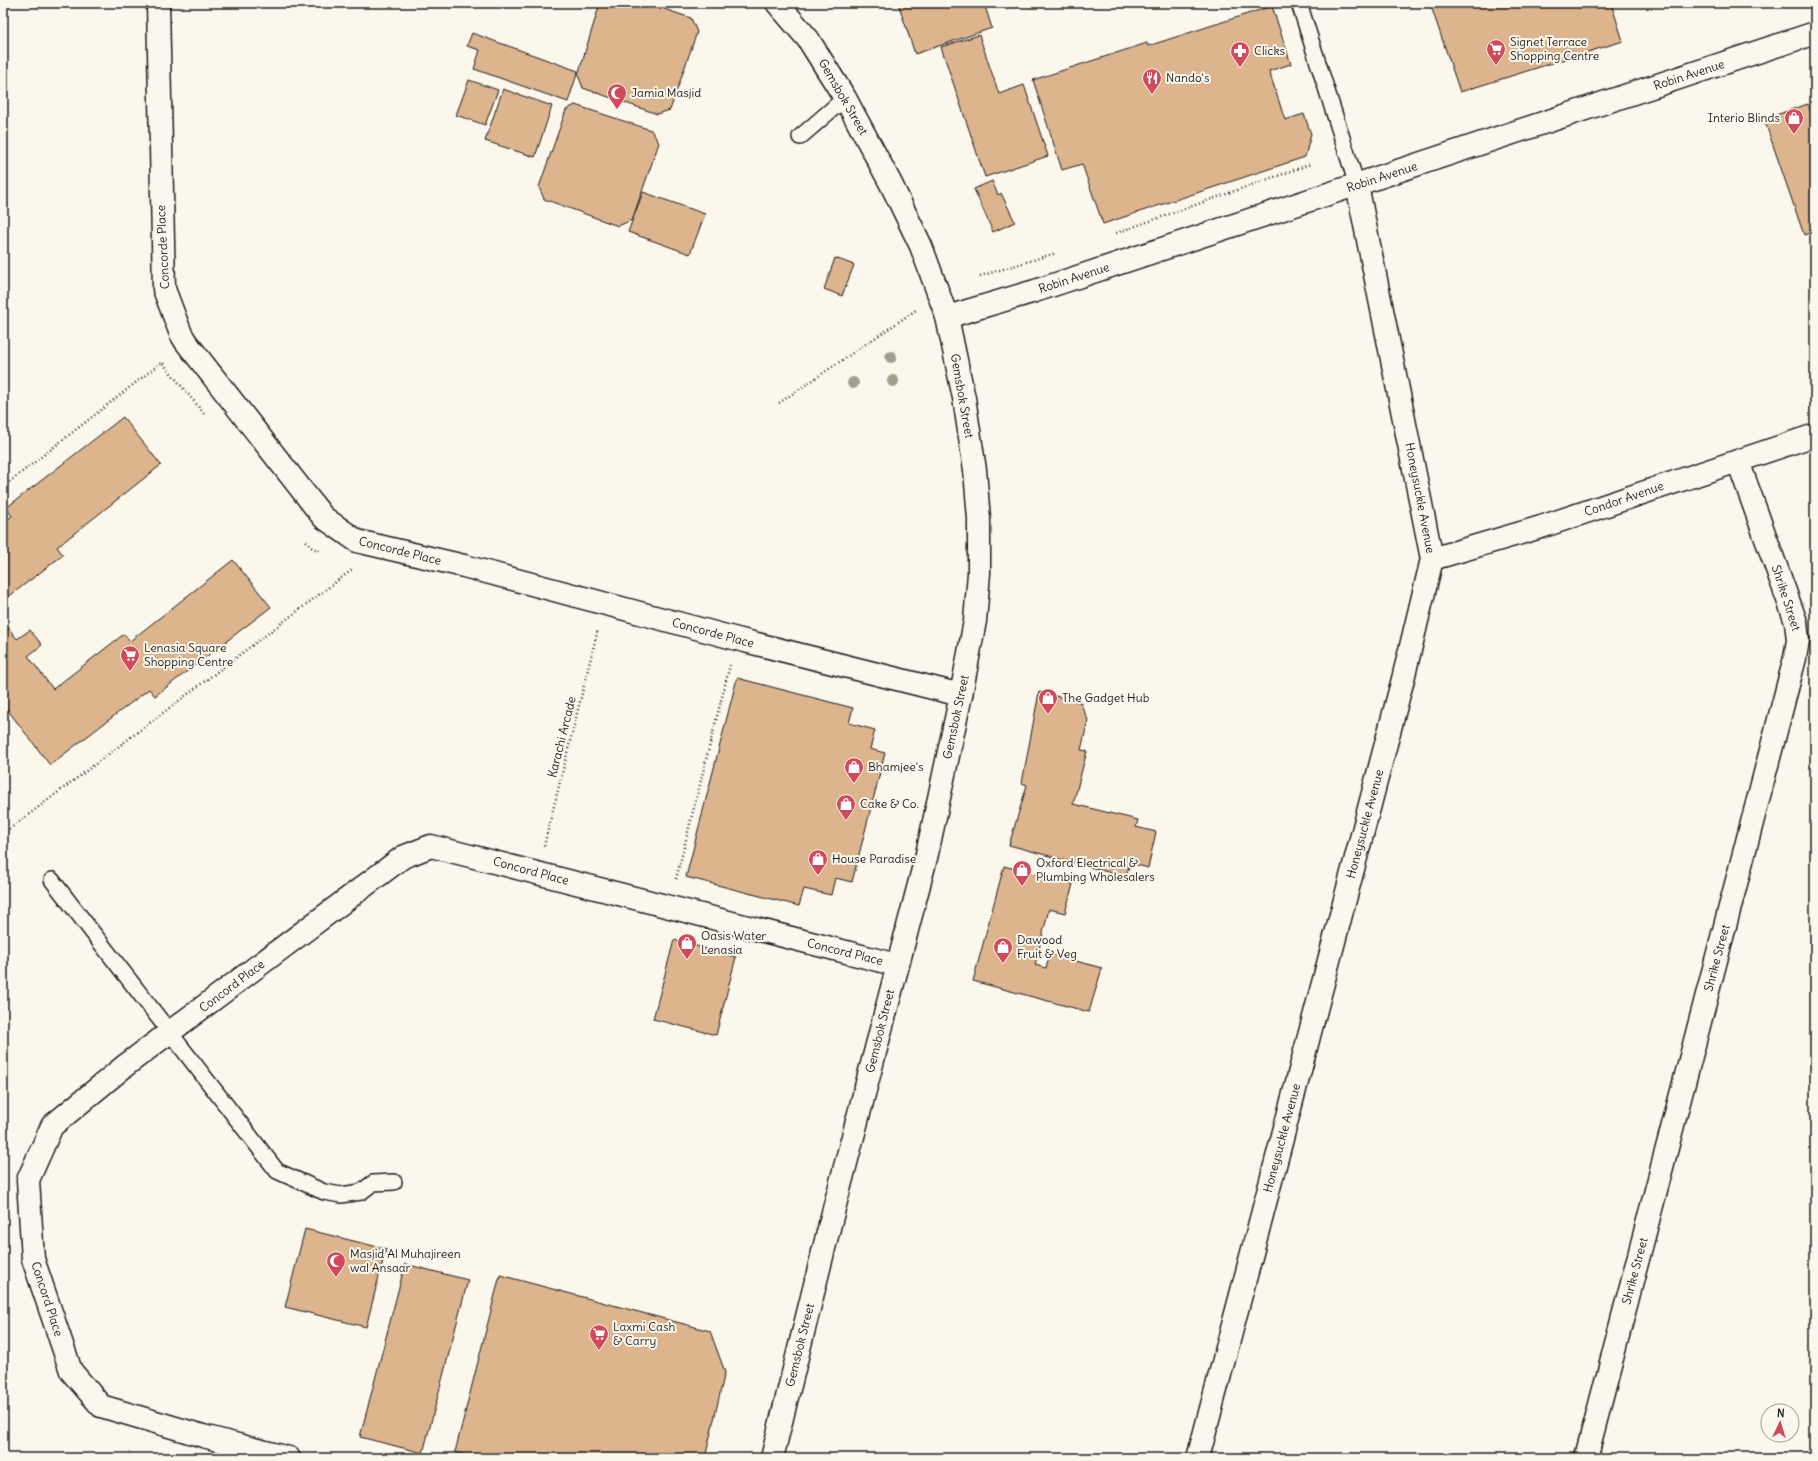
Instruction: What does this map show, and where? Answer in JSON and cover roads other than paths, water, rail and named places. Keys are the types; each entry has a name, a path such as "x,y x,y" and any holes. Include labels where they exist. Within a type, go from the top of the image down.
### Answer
{"street":[{"name":"Concorde Place","path":"158,3 164,290 181,334 186,342 323,517 357,541 464,566 605,605 962,695"},
{"name":"Gemsbok Street","path":"772,1458 897,965 927,854 962,695 975,621 979,573 979,519 975,470 964,398 948,317 918,239 892,184 845,98 808,38 777,3"},
{"name":"Robin Avenue","path":"948,317 1035,291 1815,33"},
{"name":"Honeysuckle Avenue","path":"1198,1458 1405,672 1432,559 1357,185"},
{"name":"Condor Avenue","path":"1432,559 1541,527 1815,435"},
{"name":"Shrike Street","path":"1586,1458 1795,658 1798,640 1796,622 1738,461"},
{"name":"Concord Place","path":"289,1458 203,1436 101,1406 71,1371 33,1259 28,1180 52,1126 126,1065 403,857 431,846 897,965"}],"lane":[{"path":"1300,3 1357,185"},
{"path":"800,137 845,98"},
{"path":"52,880 277,1171 324,1192 341,1195 361,1192 373,1183 394,1182"}],"place":[{"name":"Signet Terrace Shopping Centre","path":"1496,66"},
{"name":"Clicks","path":"1240,68"},
{"name":"Nando's","path":"1152,95"},
{"name":"Jamia Masjid","path":"617,110"},
{"name":"Interio Blinds","path":"1794,135"},
{"name":"Lenasia Square Shopping Centre","path":"130,672"},
{"name":"The Gadget Hub","path":"1048,715"},
{"name":"Bhamjee's","path":"854,784"},
{"name":"Cake & Co.","path":"846,821"},
{"name":"House Paradise","path":"818,876"},
{"name":"Oxford Electrical & Plumbing Wholesalers","path":"1022,887"},
{"name":"Oasis Water Lenasia","path":"687,960"},
{"name":"Dawood Fruit & Veg","path":"1003,964"},
{"name":"Masjid Al Muhajireen wal Ansaar","path":"336,1278"},
{"name":"Laxmi Cash & Carry","path":"599,1351"}]}
